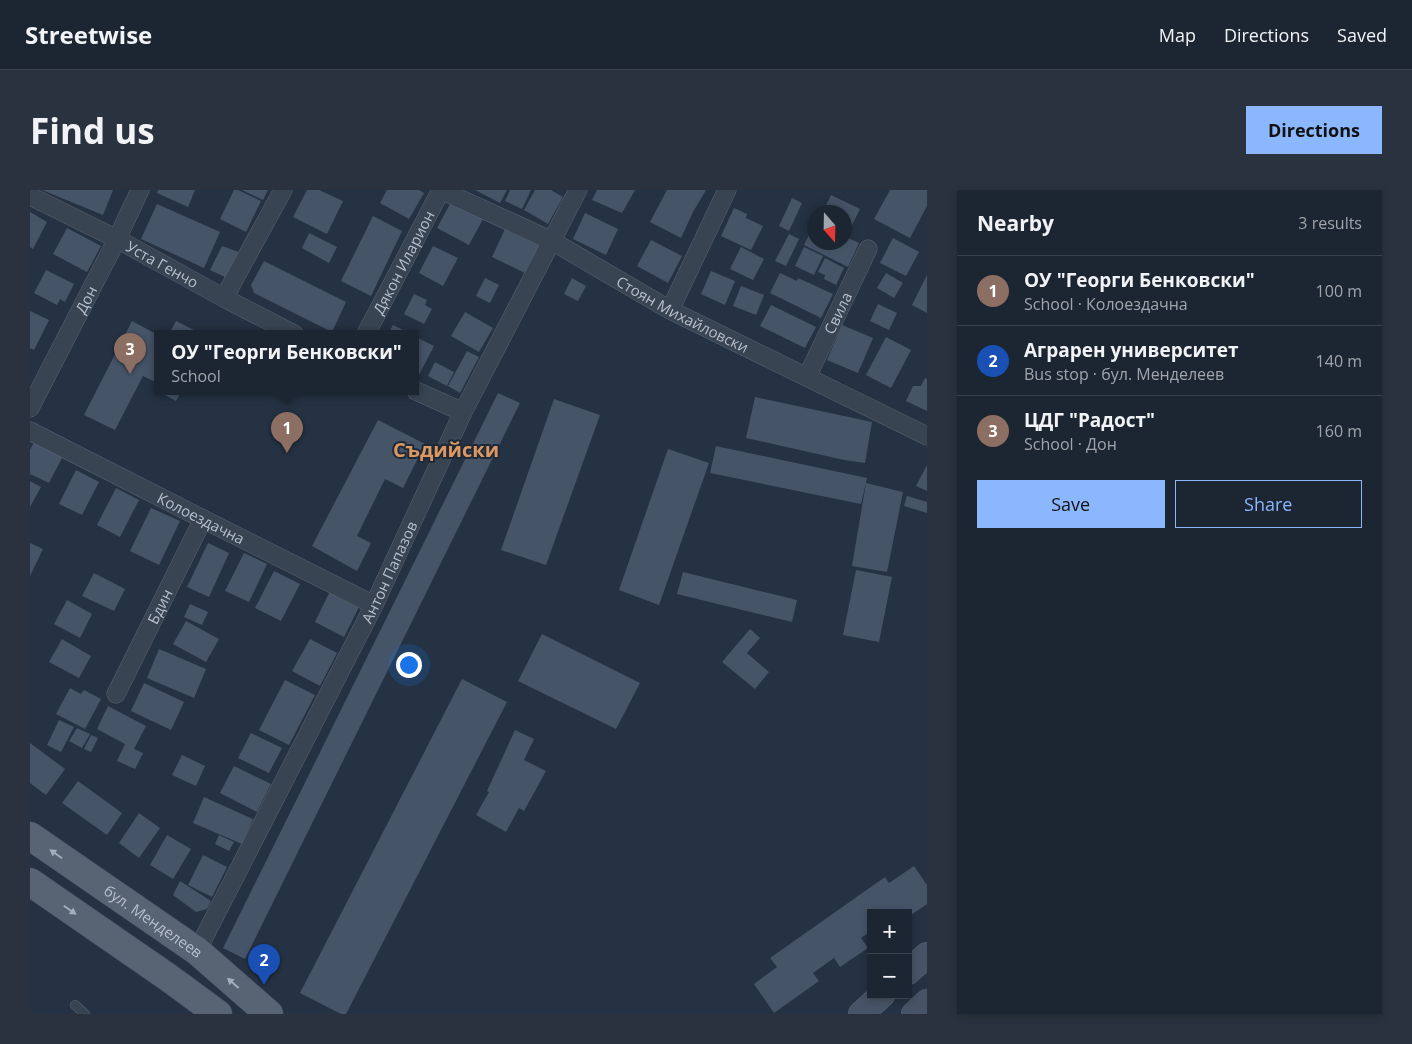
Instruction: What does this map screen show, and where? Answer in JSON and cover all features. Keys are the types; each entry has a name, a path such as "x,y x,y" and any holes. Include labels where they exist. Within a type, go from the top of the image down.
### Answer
{"main road":[{"name":"бул. Менделеев","path":"30,836 197,951 269,1014"},
{"path":"30,882 218,1014"},
{"path":"912,968 927,955"},
{"path":"861,1014 878,999"},
{"path":"914,1014 927,1002"}],"street":[{"name":"Дон","path":"30,408 117,239 140,190"},
{"path":"224,298 283,190"},
{"name":"Стоян Михайловски","path":"441,190 552,241 670,310 927,436"},
{"name":"Дякон Иларион","path":"368,330 441,190"},
{"name":"Антон Папазов","path":"197,951 374,605 463,412 578,190"},
{"path":"670,310 727,190"},
{"name":"Уста Генчо","path":"30,196 117,239 286,330"},
{"name":"Свила","path":"807,377 868,248"},
{"path":"419,392 463,412"},
{"name":"Колоездачна","path":"30,431 374,605"},
{"name":"Бдин","path":"116,694 202,519"}],"lane":[{"path":"75,1005 85,1014"}],"building":[{"path":"42,190 113,190 103,215"},
{"path":"158,190 195,190 188,207 157,193"},
{"path":"234,190 238,190 261,201 246,232 220,219"},
{"path":"242,190 268,190 263,200"},
{"path":"307,190 319,190 343,201 327,234 293,217"},
{"path":"387,190 419,190 424,193 409,219 380,203"},
{"path":"475,190 507,190 500,203"},
{"path":"510,190 531,190 522,209 505,201"},
{"path":"535,190 551,190 563,197 548,224 524,210"},
{"path":"597,190 635,190 622,213 592,200"},
{"path":"667,190 706,190 681,238 650,222"},
{"path":"890,190 927,190 927,206 910,238 874,219"},
{"path":"831,195 852,205 826,205"},
{"path":"792,198 802,203 789,231 779,226"},
{"path":"451,202 483,219 469,245 437,228"},
{"path":"157,204 220,232 204,268 141,239"},
{"path":"852,205 860,209 852,225"},
{"path":"734,208 747,214 746,218 763,226 751,250 721,236"},
{"path":"30,212 47,222 33,249 30,247"},
{"path":"585,213 618,229 606,255 573,239"},
{"path":"373,216 402,231 371,296 341,281"},
{"path":"67,228 101,246 87,272 53,254"},
{"path":"505,229 540,245 527,274 492,257"},
{"path":"309,233 337,247 329,263 302,248"},
{"path":"789,234 799,239 786,266 775,261"},
{"path":"893,238 919,252 906,276 880,263"},
{"path":"651,240 682,256 668,283 637,266"},
{"path":"852,240 859,243 848,267 814,250 852,250"},
{"path":"222,246 239,252 227,278 210,270"},
{"path":"433,246 458,258 443,286 419,273"},
{"path":"741,247 764,259 753,280 730,269"},
{"path":"804,247 823,256 814,275 795,266"},
{"path":"825,258 844,268 836,285 824,279 825,275 818,272"},
{"path":"264,261 346,302 333,330 328,330 254,293 251,285"},
{"path":"46,270 74,284 65,302 60,299 57,305 34,293"},
{"path":"711,271 735,281 725,305 701,294"},
{"path":"780,273 797,281 798,278 833,294 821,318 770,293"},
{"path":"886,273 903,283 894,298 877,288"},
{"path":"927,275 927,313 912,305"},
{"path":"485,278 499,285 490,303 476,296"},
{"path":"572,278 586,286 578,301 564,294"},
{"path":"741,286 764,295 756,315 733,306"},
{"path":"414,294 427,300 425,305 432,309 424,324 404,314"},
{"path":"878,304 897,313 889,330 870,321"},
{"path":"771,305 816,327 805,348 760,326"},
{"path":"30,311 49,320 34,350 30,348"},
{"path":"465,312 493,328 479,352 451,336"},
{"path":"132,321 154,333 154,382 143,376 115,430 84,415"},
{"path":"176,321 194,330 171,330"},
{"path":"393,325 403,330 390,330"},
{"path":"842,325 873,338 858,373 827,360"},
{"path":"886,337 911,350 891,388 866,375"},
{"path":"419,338 434,346 419,375"},
{"path":"467,351 479,357 460,393 448,386"},
{"path":"435,362 454,372 447,386 428,376"},
{"path":"925,378 927,379 927,411 906,401 913,386 921,386"},
{"path":"498,393 520,403 245,959 223,948"},
{"path":"165,395 179,395 176,401"},
{"path":"755,397 872,422 865,463 746,438"},
{"path":"554,399 600,415 546,565 501,550"},
{"path":"378,420 425,444 403,488 385,479 357,536 371,543 357,571 312,546"},
{"path":"35,440 64,454 49,483 30,474 30,450"},
{"path":"716,446 867,478 861,504 710,473"},
{"path":"668,449 709,463 659,605 619,590"},
{"path":"927,465 927,491 916,486"},
{"path":"76,470 99,482 82,515 59,504"},
{"path":"30,481 41,487 30,507"},
{"path":"866,483 903,492 887,572 852,566"},
{"path":"116,488 139,500 120,537 97,525"},
{"path":"907,496 927,502 927,513 904,506"},
{"path":"151,508 180,521 159,565 130,551"},
{"path":"30,543 43,549 30,576"},
{"path":"208,543 229,553 209,597 187,587"},
{"path":"244,553 267,564 249,602 225,591"},
{"path":"856,570 892,577 879,642 843,635"},
{"path":"274,571 300,584 281,621 255,608"},
{"path":"683,572 797,600 792,622 677,594"},
{"path":"94,573 125,589 114,611 82,596"},
{"path":"330,591 360,605 344,637 315,622"},
{"path":"67,600 92,614 80,638 54,624"},
{"path":"190,604 208,612 202,625 184,617"},
{"path":"186,621 219,639 206,662 173,644"},
{"path":"750,629 760,638 747,653 769,672 755,689 722,662"},
{"path":"542,634 640,683 616,729 518,681"},
{"path":"62,639 91,656 79,678 49,662"},
{"path":"310,639 337,653 320,686 292,671"},
{"path":"159,649 206,669 194,698 147,678"},
{"path":"462,679 507,702 346,1014 341,1014 300,993"},
{"path":"285,680 315,695 289,745 259,730"},
{"path":"144,683 184,702 171,730 131,711"},
{"path":"70,688 81,694 84,690 101,699 85,729 56,714"},
{"path":"108,706 146,726 134,749 143,753 135,769 117,761 125,744 97,729"},
{"path":"59,720 74,727 61,752 47,745"},
{"path":"77,728 90,734 82,748 69,741"},
{"path":"515,730 534,739 524,760 546,771 524,811 519,808 506,832 476,815 489,792 487,791"},
{"path":"251,733 282,748 269,773 238,758"},
{"path":"91,735 98,738 91,752 84,749"},
{"path":"30,743 65,769 46,795 30,783"},
{"path":"182,755 205,766 196,786 172,775"},
{"path":"234,766 271,784 257,812 220,793"},
{"path":"78,781 122,813 107,835 62,803"},
{"path":"204,797 253,819 242,844 193,823"},
{"path":"139,813 160,828 139,858 119,843"},
{"path":"167,835 191,849 173,879 150,865"},
{"path":"219,835 234,842 229,851 215,844"},
{"path":"203,855 227,867 212,897 188,885"},
{"path":"914,866 927,885 927,904 912,914 912,909 867,909 867,934 861,938 867,949 840,967 834,958 813,973 819,981 774,1013 754,984 777,967 770,958 885,877 889,883"},
{"path":"180,881 211,901 207,909 196,912 173,895"}],"place":[{"name":"ЦДГ \"Радост\"","path":"130,374"},
{"name":"ОУ \"Георги Бенковски\"","path":"287,453"},
{"name":"Аграрен университет","path":"264,985"}],"district":[{"name":"Съдийски","path":"446,449"}]}
